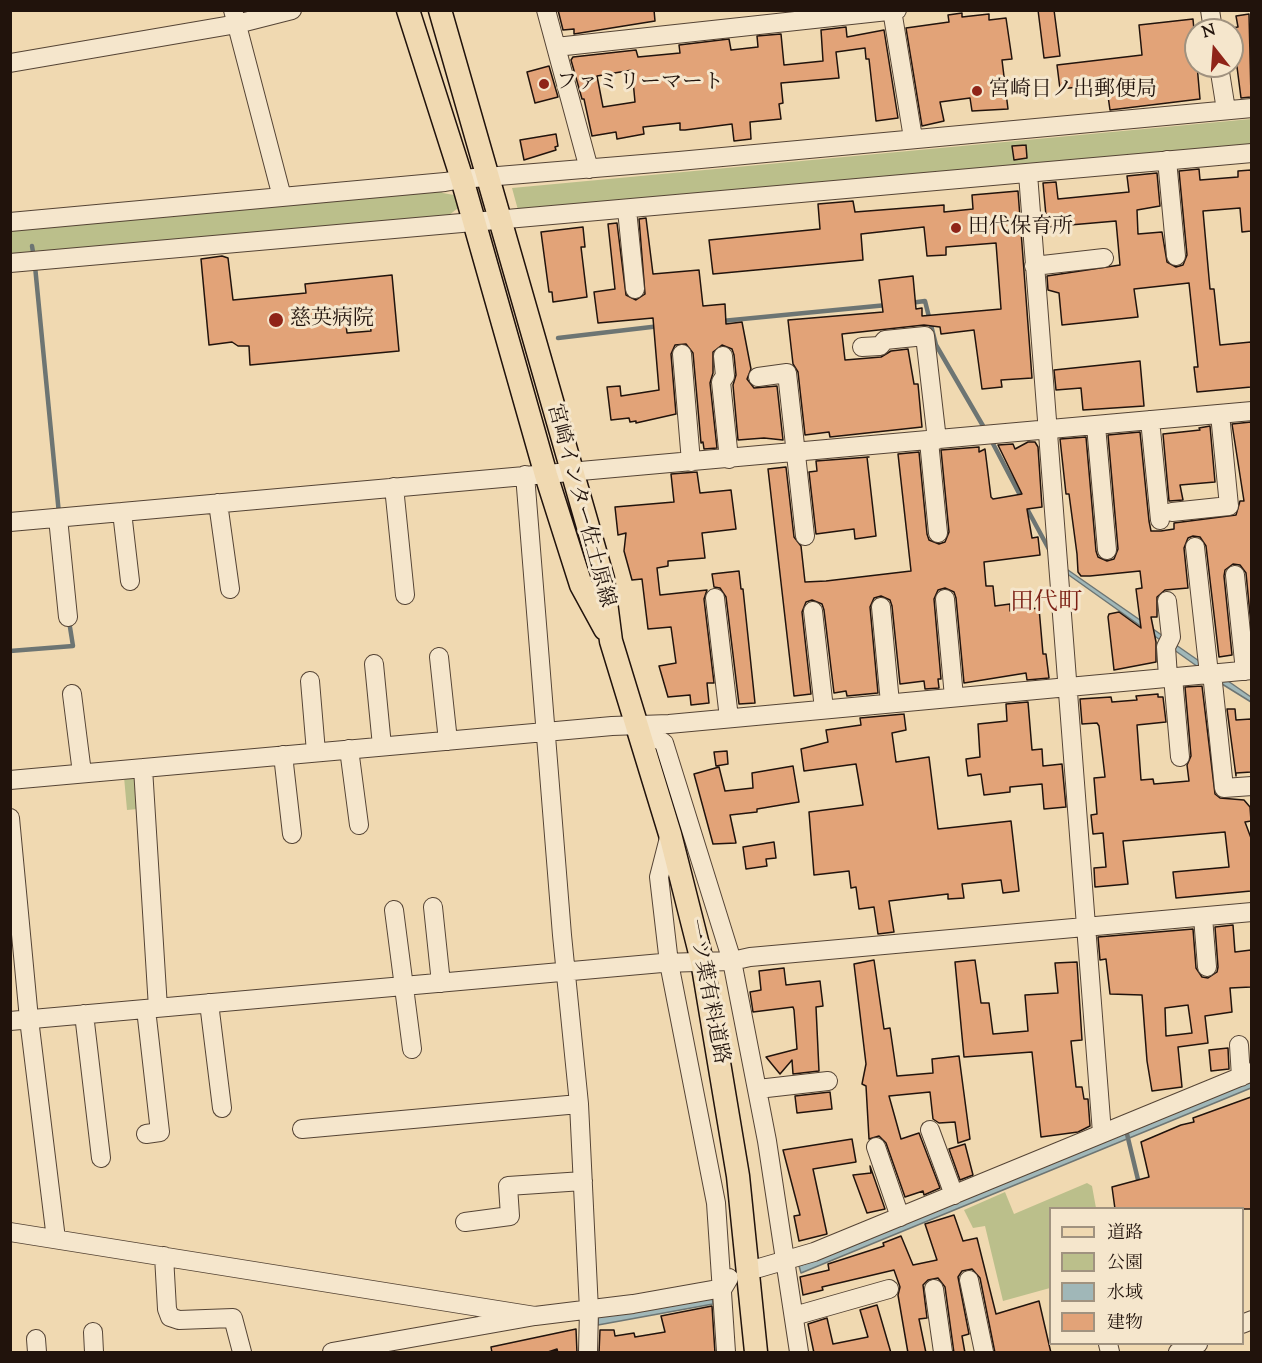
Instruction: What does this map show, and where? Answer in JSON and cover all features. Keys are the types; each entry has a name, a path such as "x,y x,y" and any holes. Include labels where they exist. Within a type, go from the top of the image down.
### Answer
{"main road":[{"name":"宮崎インター佐土原線","path":"408,10 462,178 536,475 582,585 611,640"},
{"name":"宮崎インター佐土原線","path":"440,10 603,579 611,640"},
{"name":"一ツ葉有料道路","path":"611,640 670,834 702,962 738,1176 756,1353"}],"street":[{"path":"10,63 235,17 292,10"},
{"path":"546,10 589,169"},
{"path":"556,47 748,18 894,11 913,138"},
{"path":"235,17 282,197"},
{"path":"1221,78 1226,110"},
{"path":"10,222 445,182 462,178 589,169 1251,108"},
{"path":"10,263 1251,153"},
{"path":"1167,160 1176,256"},
{"path":"1028,174 1102,1133"},
{"path":"627,210 635,290"},
{"path":"1034,266 1104,258"},
{"path":"862,347 880,346 885,340 925,336 938,533"},
{"path":"682,354 692,462"},
{"path":"723,356 725,376 721,382 729,459"},
{"path":"758,377 787,373 805,536"},
{"path":"10,522 1251,411"},
{"path":"1150,420 1166,516 1229,506 1220,414"},
{"path":"1096,426 1107,550"},
{"path":"536,475 547,732 579,1104 589,1310 588,1353"},
{"path":"394,487 405,595"},
{"path":"218,503 230,589"},
{"path":"122,512 130,581"},
{"path":"58,518 68,617"},
{"path":"1195,547 1224,788 1251,786"},
{"path":"10,780 612,726 729,718 1248,670 1235,575"},
{"path":"715,598 729,718"},
{"path":"945,599 954,697"},
{"path":"1167,601 1171,637 1166,647 1180,757"},
{"path":"881,607 890,703"},
{"path":"813,611 824,709"},
{"path":"440,657 448,741"},
{"path":"374,664 382,746"},
{"path":"310,681 316,752"},
{"path":"72,694 82,773"},
{"path":"638,726 664,743 732,961 758,1089 787,1261 799,1353"},
{"path":"349,749 359,825"},
{"path":"283,755 292,834"},
{"path":"143,768 152,1008 160,1132"},
{"path":"10,818 29,1019 56,1239"},
{"path":"670,834 659,877 669,963 716,1203 726,1282 726,1353"},
{"path":"433,907 441,983"},
{"path":"394,910 402,986 412,1049"},
{"path":"10,1021 669,963 732,961 750,957 1251,912"},
{"path":"1203,917 1207,968"},
{"path":"209,1003 222,1108"},
{"path":"84,1014 101,1158"},
{"path":"759,1268 787,1261 900,1217 1246,1074 1239,1045"},
{"path":"758,1089 828,1081"},
{"path":"302,1128 579,1104"},
{"path":"930,1130 954,1195"},
{"path":"876,1147 900,1217"},
{"path":"465,1222 510,1216 508,1186 583,1181"},
{"path":"10,1232 535,1316"},
{"path":"164,1256 167,1309 170,1317 178,1320 233,1318 242,1353"},
{"path":"969,1280 979,1347"},
{"path":"332,1353 399,1347 535,1316 589,1310 726,1282"},
{"path":"794,1316 889,1289"},
{"path":"934,1289 933,1333 943,1353"},
{"path":"93,1332 94,1353"},
{"path":"1178,1353 1196,1345"}],"green space":[{"path":"1251,119 1251,146 518,210 512,188"},
{"path":"437,189 454,195 458,208 448,216 11,257 11,227"},
{"path":"135,776 138,809 127,810 124,777"},
{"path":"1087,1183 1092,1186 1096,1207 1049,1207 1049,1288 1003,1301 985,1226 973,1228 964,1210 1005,1192 1014,1214"}],"water":[{"path":"1068,570 1251,697 1251,702 1222,684 1066,573"},
{"path":"1251,1078 1251,1088 801,1273 799,1266"},
{"path":"712,1295 713,1304 598,1325 598,1316"}],"building":[{"path":"558,10 654,10 655,21 574,34 574,29 563,30"},
{"path":"1038,10 1054,10 1060,56 1044,58"},
{"path":"962,13 962,17 989,14 989,20 1006,18 1012,59 1002,60 1008,109 972,111 970,98 940,102 944,121 922,126 906,28 949,22 948,15"},
{"path":"1249,14 1251,97 1241,98 1238,78 1244,78 1244,18 1236,18 1236,16"},
{"path":"1184,20 1184,78 1198,78 1200,99 1110,110 1107,89 1098,90 1097,85 1060,89 1057,65 1142,55 1139,25"},
{"path":"846,27 847,37 884,30 898,118 876,121 869,59 866,59 865,48 836,52 839,78 781,83 783,103 779,104 781,119 750,122 751,139 734,141 732,124 680,130 680,123 643,127 644,134 617,139 616,132 592,136 584,99 582,99 571,60 573,57 636,50 638,57 680,53 679,45 729,39 731,50 758,47 757,36 781,34 784,65 823,61 821,30","holes":["632,70 635,102 603,107 597,76"]},
{"name":"ファミリーマート","path":"549,66 558,97 535,103 527,72"},
{"path":"556,134 558,146 555,147 556,150 524,160 520,140"},
{"path":"1026,145 1027,158 1014,160 1012,146"},
{"path":"1199,169 1200,180 1238,177 1238,171 1251,170 1251,231 1242,232 1240,208 1203,211 1210,289 1214,289 1220,345 1251,342 1251,387 1197,392 1194,367 1198,367 1189,283 1134,289 1138,317 1062,325 1059,293 1048,290 1047,276 1120,265 1116,221 1047,227 1043,183 1056,182 1058,199 1129,192 1127,176 1157,173 1160,206 1137,210 1138,234 1162,232 1167,262 1176,267 1183,265 1187,255 1179,171"},
{"path":"1018,191 1032,378 1001,380 1002,387 982,389 974,330 941,334 940,327 924,325 842,334 845,360 881,357 891,351 908,349 914,384 918,384 922,427 830,437 829,432 805,435 798,372 793,364 788,320 883,312 879,280 913,276 916,309 922,308 922,316 1001,309 996,243 946,247 946,255 927,256 924,227 861,234 863,260 713,274 709,240 820,229 818,204 853,201 855,212 944,205 944,212 973,209 972,195"},
{"path":"646,218 653,274 699,270 703,306 725,304 726,324 742,322 751,369 747,379 754,388 777,386 783,440 764,438 738,440 733,385 736,375 734,355 732,349 722,345 713,352 713,373 710,383 717,448 704,449 703,442 701,443 693,353 686,344 675,345 671,354 676,414 636,423 636,421 630,422 629,418 611,420 607,387 620,386 621,396 659,390 653,318 598,323 594,292 615,289 608,224 617,223 626,295 636,300 645,294 639,219"},
{"path":"583,227 585,247 581,247 587,297 553,302 552,292 549,292 541,232"},
{"name":"慈英病院","path":"222,256 228,258 233,300 306,293 305,284 392,275 399,351 250,365 249,346 238,346 232,342 209,345 201,259","holes":["368,307 371,331 347,333 344,309"]},
{"path":"1140,361 1144,406 1083,410 1081,388 1056,390 1054,370"},
{"path":"1251,422 1251,625 1246,573 1240,565 1233,564 1225,570 1224,576 1232,655 1219,657 1206,546 1200,537 1193,536 1188,538 1184,548 1188,588 1165,590 1157,597 1157,617 1151,617 1156,642 1156,662 1114,670 1108,617 1109,614 1119,612 1141,628 1136,589 1142,588 1140,571 1090,576 1081,576 1078,572 1060,439 1086,437 1096,551 1098,557 1107,561 1114,559 1118,549 1108,435 1140,432 1151,531 1161,531 1174,529 1174,523 1236,515 1240,501 1244,501 1232,424"},
{"path":"1210,426 1215,482 1180,485 1183,500 1169,501 1163,434 1200,430 1199,428"},
{"path":"1028,442 1035,442 1038,447 1042,507 1027,509 1032,538 1038,537 1040,555 984,562 986,586 993,586 995,606 1010,604 1010,611 1039,608 1043,654 1046,654 1049,678 1027,680 1026,673 964,683 956,598 954,592 945,588 938,590 934,599 941,679 938,679 939,688 925,689 924,681 900,684 892,606 890,600 881,596 874,598 870,607 878,693 847,696 846,691 834,693 824,610 822,604 812,600 806,602 802,612 811,694 794,696 768,469 786,467 794,537 801,546 805,582 826,581 911,571 898,454 919,452 927,534 929,540 939,544 945,542 949,532 941,450 979,447 979,452 985,449 993,499 1022,494 998,445 1013,444 1015,449"},
{"path":"867,457 876,536 855,539 854,529 816,534 809,472 817,471 816,461"},
{"path":"697,472 700,493 731,490 736,529 702,533 705,558 668,561 668,566 657,568 660,595 707,590 704,599 714,683 707,683 709,703 691,705 690,695 668,697 659,666 676,663 671,627 648,629 642,579 632,580 624,551 626,533 618,535 615,507 674,502 671,474"},
{"path":"739,571 741,589 743,589 755,703 739,704 726,597 720,588 714,587 712,574"},
{"path":"1202,686 1215,794 1220,798 1244,800 1250,807 1251,821 1245,822 1251,838 1251,891 1176,898 1173,872 1229,867 1225,832 1123,841 1128,884 1095,887 1094,868 1106,867 1103,833 1093,834 1091,815 1097,814 1094,778 1105,777 1099,726 1097,723 1082,724 1080,699 1111,697 1112,702 1137,700 1136,696 1158,694 1158,697 1163,697 1166,722 1137,725 1141,780 1153,779 1154,784 1189,781 1187,765 1191,756 1185,687"},
{"path":"1028,702 1032,750 1042,749 1043,766 1062,764 1066,807 1044,809 1042,784 1010,787 1010,792 984,795 981,774 968,776 966,759 980,757 978,724 1007,721 1006,704"},
{"path":"1227,709 1235,709 1236,720 1251,719 1251,772 1236,773 1236,776"},
{"path":"904,714 906,730 892,733 896,762 929,757 938,829 1011,821 1019,891 1003,893 1001,880 962,884 964,898 948,899 948,894 889,901 894,932 878,934 874,907 859,909 856,887 851,888 849,871 814,875 809,812 863,805 856,764 804,771 801,749 828,742 826,730 861,725 860,718"},
{"path":"727,751 728,764 716,766 714,752"},
{"path":"793,766 799,802 757,809 757,812 730,815 736,843 713,844 694,774 719,767 725,791 753,788 752,773"},
{"path":"774,842 776,858 766,859 767,866 746,869 743,847"},
{"path":"1233,925 1235,952 1251,950 1251,987 1230,988 1232,1012 1205,1016 1208,1043 1178,1047 1182,1087 1152,1091 1147,1061 1142,995 1110,994 1106,959 1100,960 1098,937 1193,929 1196,968 1202,977 1208,978 1217,972 1218,967 1215,927","holes":["1188,1005 1192,1033 1166,1036 1165,1008"]},
{"path":"874,960 884,1029 890,1028 897,1076 933,1073 932,1059 959,1056 970,1139 958,1143 955,1122 939,1123 933,1119 930,1092 889,1096 901,1139 919,1133 940,1188 924,1195 923,1191 905,1197 886,1143 879,1136 869,1139 866,1086 862,1084 866,1064 854,964"},
{"path":"975,960 981,1003 989,1003 993,1034 1028,1031 1025,995 1058,993 1055,963 1077,962 1082,1040 1071,1041 1076,1087 1082,1087 1084,1099 1088,1099 1090,1126 1078,1132 1041,1137 1032,1052 964,1057 955,962"},
{"path":"784,968 786,985 820,981 823,1006 816,1007 819,1071 793,1074 792,1060 780,1074 766,1057 797,1049 793,1007 753,1012 750,992 761,990 759,971"},
{"path":"1228,1048 1229,1069 1211,1071 1209,1050"},
{"path":"830,1092 832,1109 797,1113 795,1096"},
{"path":"1251,1097 1251,1209 1244,1209 1244,1207 1115,1207 1112,1187 1149,1177 1141,1142 1194,1122 1193,1118"},
{"path":"852,1139 856,1162 813,1169 827,1234 799,1241 794,1216 800,1215 783,1150"},
{"path":"965,1144 973,1175 960,1180 949,1149"},
{"path":"870,1166 885,1209 867,1213 853,1175 871,1173"},
{"path":"954,1215 963,1241 977,1238 996,1314 1039,1301 1051,1353 995,1353 980,1278 972,1269 962,1271 958,1277 969,1334 962,1336 965,1353 954,1353 945,1287 938,1278 928,1280 923,1285 927,1318 919,1319 926,1353 908,1353 898,1295 900,1287 894,1270 822,1287 823,1290 803,1295 800,1277 829,1270 828,1264 884,1246 883,1243 901,1236 913,1265 937,1260 925,1224"},
{"path":"877,1305 891,1353 814,1353 808,1324 827,1318 833,1344 868,1337 860,1310"},
{"path":"712,1306 715,1353 599,1353 600,1330 614,1330 615,1336 634,1333 635,1337 665,1332 661,1316"},
{"path":"576,1329 577,1353 558,1353 557,1349 545,1353 492,1353 491,1347"}],"waterway":[{"path":"32,246 34,258"},
{"path":"35,266 59,514"},
{"path":"910,303 925,301 936,345 986,431"},
{"path":"722,321 887,305"},
{"path":"558,338 660,326"},
{"path":"990,438 1021,497"},
{"path":"1025,505 1051,553"},
{"path":"10,651 73,646 69,621"},
{"path":"1127,1134 1139,1184"}],"place":[{"name":"ファミリーマート","path":"544,84"},
{"name":"宮崎日ノ出郵便局","path":"977,91"},
{"name":"田代保育所","path":"956,228"},
{"name":"慈英病院","path":"276,320"}],"district":[{"name":"田代町","path":"1046,605"}]}
